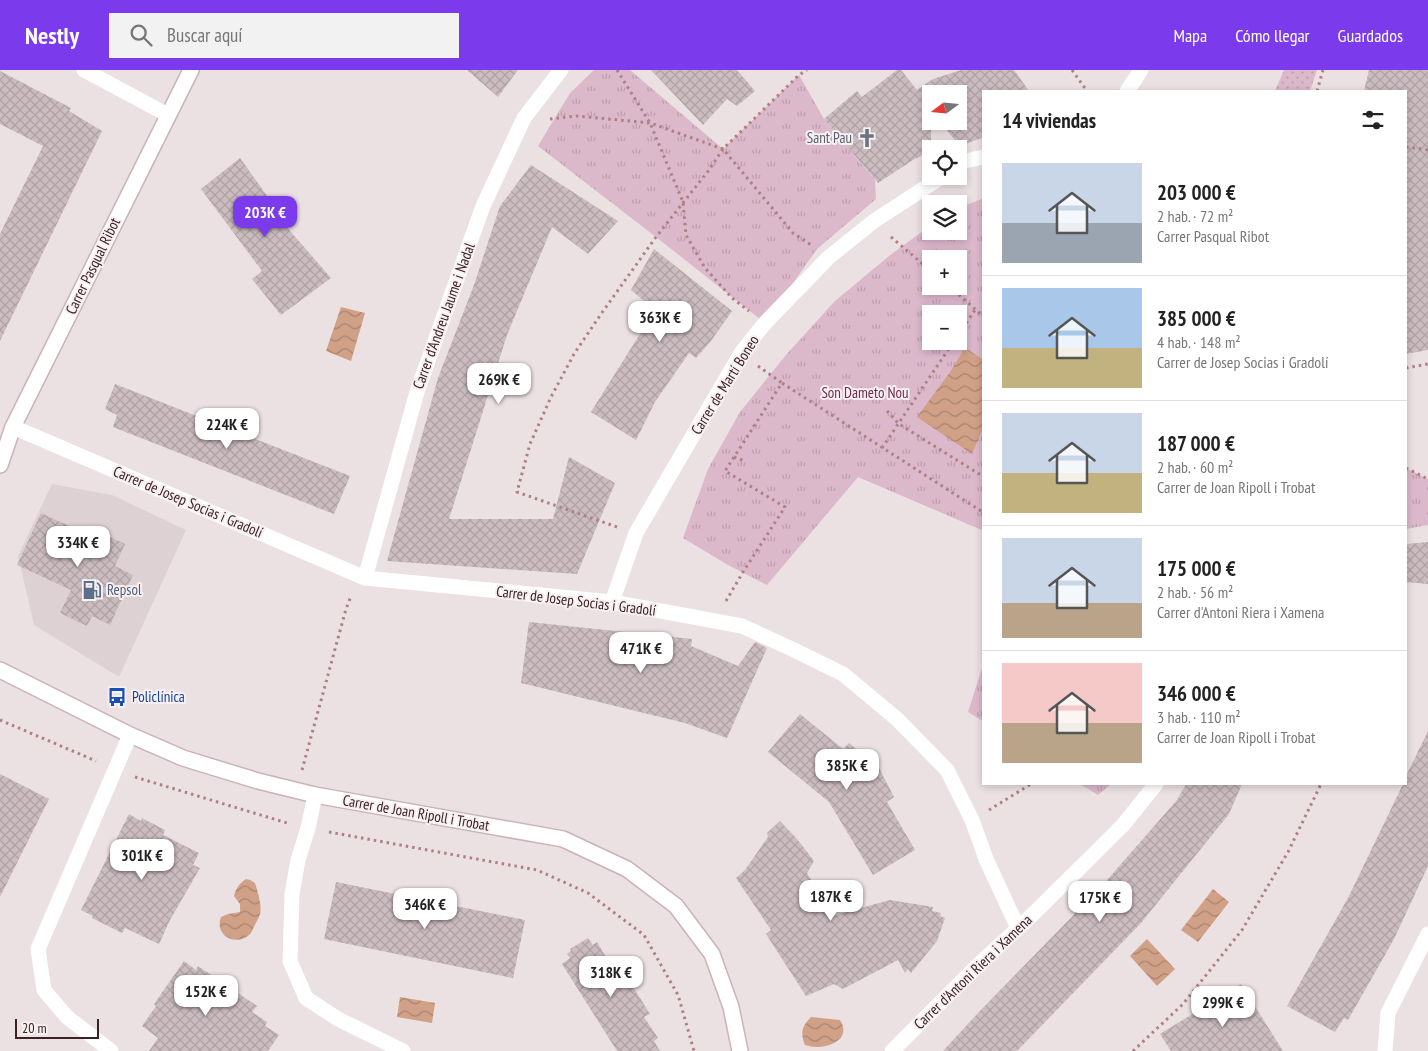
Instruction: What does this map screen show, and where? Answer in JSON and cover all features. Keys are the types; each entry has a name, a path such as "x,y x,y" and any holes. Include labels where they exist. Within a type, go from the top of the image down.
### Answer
{"street":[{"path":"84,70 168,115"},
{"name":"Carrer Pasqual Ribot","path":"0,465 13,427 191,70"},
{"name":"Carrer d'Andreu Jaume i Nadal","path":"364,578 417,392 483,206 524,118 561,70"},
{"path":"1128,90 1141,70"},
{"path":"967,161 982,157"},
{"name":"Carrer de Martí Boneo","path":"612,602 636,533 741,354 765,323 829,257 874,221 929,185"},
{"name":"Carrer de Josep Socias i Gradolí","path":"13,427 364,578 612,602 742,626 843,674 897,718 947,770 972,820 986,859 1018,928"},
{"name":"Carrer de Joan Ripoll i Trobat","path":"0,670 130,735 184,758 315,795 563,839 627,869 676,906 712,954 730,1007 740,1051"},
{"path":"111,1051 67,1018 44,990 38,949 130,735"},
{"name":"Carrer d'Antoni Riera i Xamena","path":"892,1051 1123,825 1155,785"},
{"path":"315,795 308,828 298,860 292,894 290,961 306,998 338,1018 403,1051"},
{"path":"1385,1051 1388,1014 1428,934"}],"path":[{"path":"617,70 650,123 684,202 686,235 705,268 732,298 765,323"},
{"path":"636,533 517,492 530,444 551,397 574,354 656,237 709,170 723,149 799,75 807,70"},
{"path":"1072,70 1086,90"},
{"path":"1317,90 1323,70"},
{"path":"524,118 555,119 577,116 650,123 723,149 794,233 829,257"},
{"path":"1407,147 1428,150"},
{"path":"874,221 922,264"},
{"path":"959,295 982,315"},
{"path":"967,323 976,310"},
{"path":"882,448 948,350"},
{"path":"741,354 782,383 982,512"},
{"path":"1407,368 1428,364"},
{"path":"715,621 742,572 786,507 725,471 782,383"},
{"path":"887,411 899,424 982,476"},
{"path":"734,457 745,461"},
{"path":"1407,468 1428,478"},
{"path":"296,790 346,609 352,594 364,578"},
{"path":"0,720 149,782 283,822 537,870 588,893 644,934 678,995 694,1051"},
{"path":"972,820 1029,785"},
{"path":"1133,1051 1184,1004 1242,930 1288,852 1321,785"}],"shaded area":[{"name":"Repsol","path":"52,484 112,495 186,530 119,677 34,625 18,556"}],"green space":[{"path":"594,70 630,70 723,149 799,75 824,119 875,180 876,199 817,249 765,323 538,146 570,93"},
{"path":"1284,70 1317,70 1310,90 1275,90"},
{"name":"Son Dameto Nou","path":"982,199 982,530 858,477 767,585 728,565 683,538 708,469 740,412 786,355 835,301 889,256 922,232 922,240 967,240 967,205"},
{"path":"1407,468 1428,479 1428,525 1407,529"},
{"path":"982,668 982,721 968,712"},
{"path":"1082,785 1110,785 1098,795"}],"water":[{"path":"341,307 365,313 351,361 326,351"},
{"path":"967,349 982,359 982,431 972,454 917,417 964,350"},
{"path":"246,879 255,883 260,903 260,914 250,934 238,940 232,939 223,934 220,929 221,917 240,912 240,904 234,896 238,886"},
{"path":"1213,889 1229,902 1198,942 1181,930"},
{"path":"1147,939 1175,969 1157,986 1130,956"},
{"path":"400,997 435,1003 432,1023 397,1017"},
{"path":"811,1017 840,1020 843,1027 842,1036 826,1046 805,1045 803,1030"}],"building":[{"path":"467,70 518,70 498,97"},
{"path":"651,70 737,70 755,91 737,106 727,99 703,125"},
{"path":"897,70 901,70 917,90 922,87 922,130 931,130 931,140 922,140 922,156 878,183 824,119 857,91 862,97"},
{"path":"961,70 1014,70 1028,90 982,90 982,138 967,143 967,140 955,140 947,130 968,130 968,85 924,85 933,79"},
{"path":"1369,70 1428,70 1428,350 1407,354 1407,90 1364,90"},
{"path":"0,71 71,108 69,111 102,131 0,341 0,234 43,146 0,124"},
{"path":"240,158 280,214 277,216 331,278 281,315 252,279 262,271 201,189"},
{"path":"531,165 618,221 588,254 552,227 507,335 449,519 553,519 569,457 615,483 577,574 387,561 438,378 474,285 500,206"},
{"path":"654,249 732,311 711,341 696,358 689,353 655,402 636,440 591,412 655,310 631,290"},
{"path":"115,384 350,476 334,514 113,427 117,415 105,409"},
{"path":"41,513 95,538 98,531 125,544 115,566 133,575 110,625 92,616 87,626 60,613 71,590 17,565"},
{"path":"1428,542 1428,584 1407,582 1407,544"},
{"path":"529,622 692,639 691,646 738,666 755,642 767,648 727,738 685,723 521,683"},
{"path":"800,714 843,749 849,743 879,768 894,797 887,802 915,850 873,875 829,802 768,752"},
{"path":"1428,731 1428,866 1394,939 1348,1020 1344,1018 1335,1032 1287,1006 1348,898 1403,785 1407,785 1407,774"},
{"path":"0,774 49,799 0,897"},
{"path":"1185,785 1242,785 1229,814 1141,923 1017,1051 943,1051 1101,887 1177,800"},
{"path":"129,814 141,821 142,818 165,830 163,835 199,853 193,865 200,868 170,920 159,944 125,928 122,933 92,918 93,916 81,910"},
{"path":"780,821 814,861 807,873 832,916 890,900 933,907 932,911 941,913 940,916 945,918 937,941 911,973 908,969 905,973 898,960 843,989 834,984 806,996 766,934 771,930 736,878 745,870 768,837 767,833"},
{"path":"336,882 525,920 513,978 324,939"},
{"path":"588,938 593,945 597,942 610,964 616,960 650,1014 644,1017 658,1038 654,1041 660,1051 617,1051 562,964 570,958 567,954 571,951 570,949"},
{"path":"184,961 196,970 198,966 257,1006 252,1012 267,1022 265,1026 279,1035 268,1051 149,1051 158,1038 142,1026 156,1006 154,1004"},
{"path":"1241,984 1283,1051 1171,1051 1160,1034"}],"place":[{"name":"Sant Pau","path":"867,138"},
{"name":"Repsol","path":"92,590"},
{"name":"Policlínica","path":"117,697"}]}
